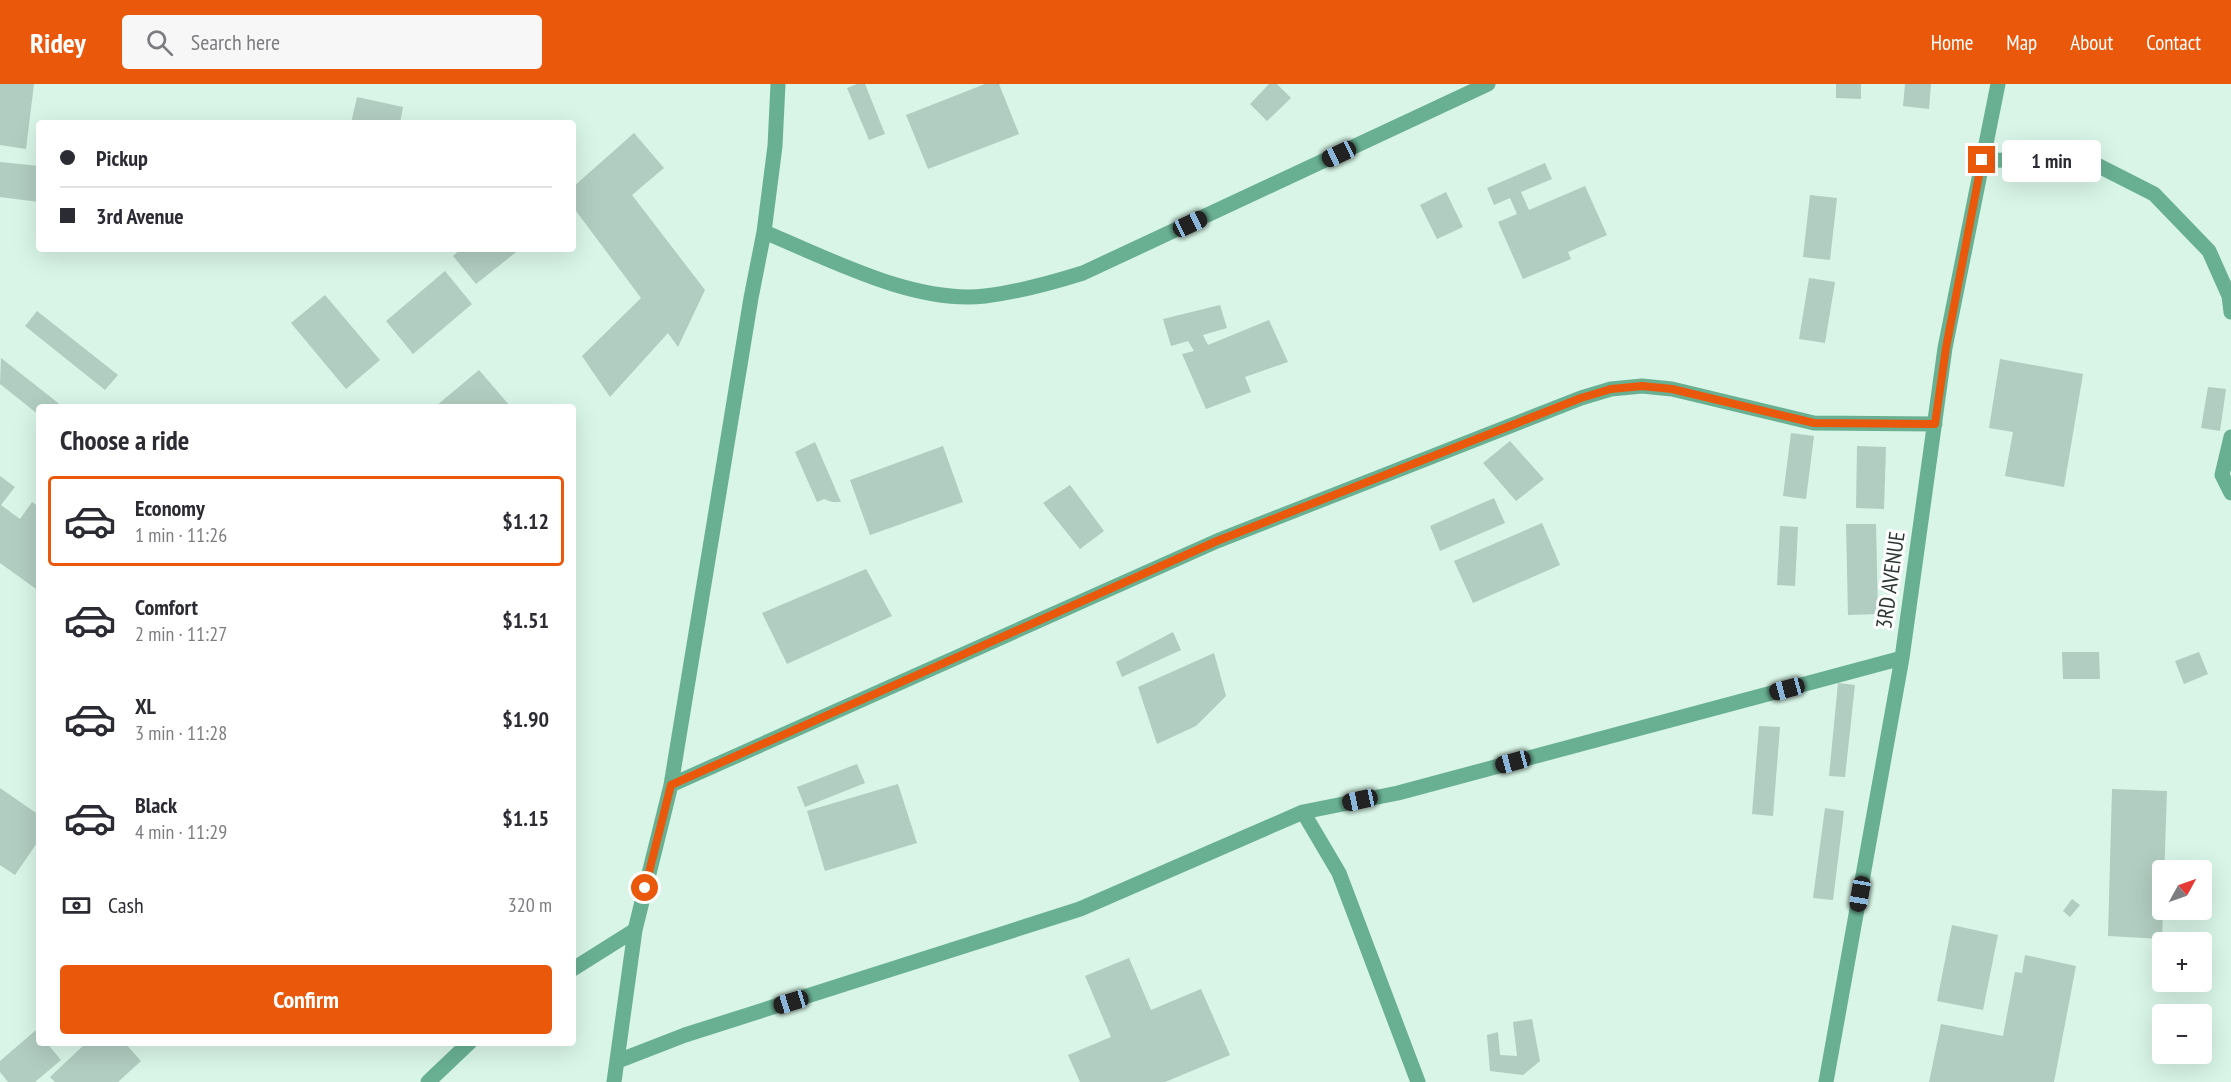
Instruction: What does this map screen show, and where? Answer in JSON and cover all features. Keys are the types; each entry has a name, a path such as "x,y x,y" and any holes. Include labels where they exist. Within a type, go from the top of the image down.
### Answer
{"street":[{"path":"614,1082 635,930 671,785 747,321 764,232 775,146 778,84"},
{"path":"764,232 895,286 938,295 983,296 1038,286 1083,273 1488,84"},
{"name":"3RD AVENUE","path":"1826,1082 1902,658 1946,348 1998,84"},
{"path":"1982,160 2089,161 2154,194 2209,251 2229,296 2231,312"},
{"path":"671,785 1217,541 1581,398 1611,389 1642,386 1672,389 1814,423 1935,424"},
{"path":"2231,437 2222,476 2231,493"},
{"path":"618,1061 685,1035 1080,909 1303,812 1398,793 1902,658"},
{"path":"1303,812 1339,873 1418,1082"},
{"path":"576,967 635,930"},
{"path":"428,1082 466,1046"}],"building":[{"path":"0,84 34,84 26,149 0,145"},
{"path":"865,84 885,134 869,140 847,88"},
{"path":"985,84 999,84 1019,134 928,169 906,115"},
{"path":"1269,84 1277,84 1291,98 1267,121 1250,104"},
{"path":"1836,84 1861,84 1861,99 1836,98"},
{"path":"1905,84 1931,84 1929,109 1903,106"},
{"path":"357,97 403,107 401,120 352,120"},
{"path":"634,133 664,168 632,195 705,290 678,347 668,333 610,397 582,356 641,298 576,211 576,184"},
{"path":"0,162 36,166 36,202 0,197"},
{"path":"1545,163 1552,179 1521,192 1529,210 1585,186 1607,235 1568,252 1571,259 1523,279 1498,222 1517,214 1510,198 1494,205 1487,188"},
{"path":"1446,192 1463,227 1437,239 1420,205"},
{"path":"1810,195 1837,198 1830,260 1803,257"},
{"path":"458,252 516,252 476,284 453,256"},
{"path":"445,271 472,304 413,354 386,321"},
{"path":"1809,278 1835,282 1825,343 1799,339"},
{"path":"325,295 380,360 346,389 291,323"},
{"path":"1220,305 1227,328 1203,335 1208,345 1269,320 1288,362 1245,377 1251,392 1206,409 1182,354 1194,351 1188,341 1171,346 1163,319"},
{"path":"37,311 118,375 105,390 25,326"},
{"path":"1,358 59,404 36,404 36,413 0,384"},
{"path":"2000,359 2083,374 2064,487 2005,476 2013,432 1989,428"},
{"path":"479,370 508,404 438,404"},
{"path":"2208,387 2226,389 2220,431 2201,428"},
{"path":"1791,433 1814,436 1806,499 1783,496"},
{"path":"1510,441 1544,479 1516,501 1483,463"},
{"path":"815,442 841,502 824,499 817,502 795,452"},
{"path":"943,446 963,502 870,535 850,480"},
{"path":"1857,446 1886,447 1884,509 1856,508"},
{"path":"0,476 15,487 1,505 20,519 32,502 36,505 36,589 0,563"},
{"path":"1070,485 1104,531 1080,549 1043,503"},
{"path":"1494,498 1505,523 1440,551 1430,526"},
{"path":"1542,523 1560,565 1473,603 1454,561"},
{"path":"1846,524 1876,524 1878,614 1848,615"},
{"path":"1780,526 1798,527 1795,586 1777,585"},
{"path":"866,569 892,616 787,664 762,613"},
{"path":"1173,632 1181,650 1122,677 1116,662"},
{"path":"2062,652 2099,652 2100,679 2063,679"},
{"path":"2199,652 2208,674 2184,684 2175,661"},
{"path":"1214,653 1226,696 1196,726 1157,744 1138,687"},
{"path":"1838,683 1855,685 1845,777 1829,776"},
{"path":"1759,726 1780,727 1773,816 1752,814"},
{"path":"857,764 865,783 805,807 797,787"},
{"path":"898,784 917,843 825,871 807,811"},
{"path":"0,788 36,813 36,844 15,875 0,865"},
{"path":"2112,789 2167,791 2165,860 2152,860 2152,920 2163,920 2162,932 2152,932 2152,938 2108,936"},
{"path":"1825,808 1844,811 1833,900 1813,898"},
{"path":"2072,899 2080,905 2070,917 2063,911"},
{"path":"1952,925 1998,935 1983,1010 1937,1001"},
{"path":"2025,955 2076,966 2054,1082 1929,1082 1941,1024 2003,1036 2015,972 2022,973"},
{"path":"1129,958 1151,1010 1201,989 1230,1055 1165,1082 1080,1082 1068,1055 1111,1037 1085,976"},
{"path":"1532,1019 1540,1061 1523,1075 1490,1071 1487,1035 1498,1032 1500,1055 1517,1056 1513,1022"},
{"path":"36,1030 36,1046 49,1046 61,1060 35,1082 8,1082 0,1072 0,1061"},
{"path":"83,1046 128,1046 141,1061 118,1082 55,1082 50,1077"}],"route":[{"path":"645,888 671,785 1217,541 1581,398 1611,389 1642,386 1672,389 1814,423 1935,424 1946,348 1982,160"}]}
